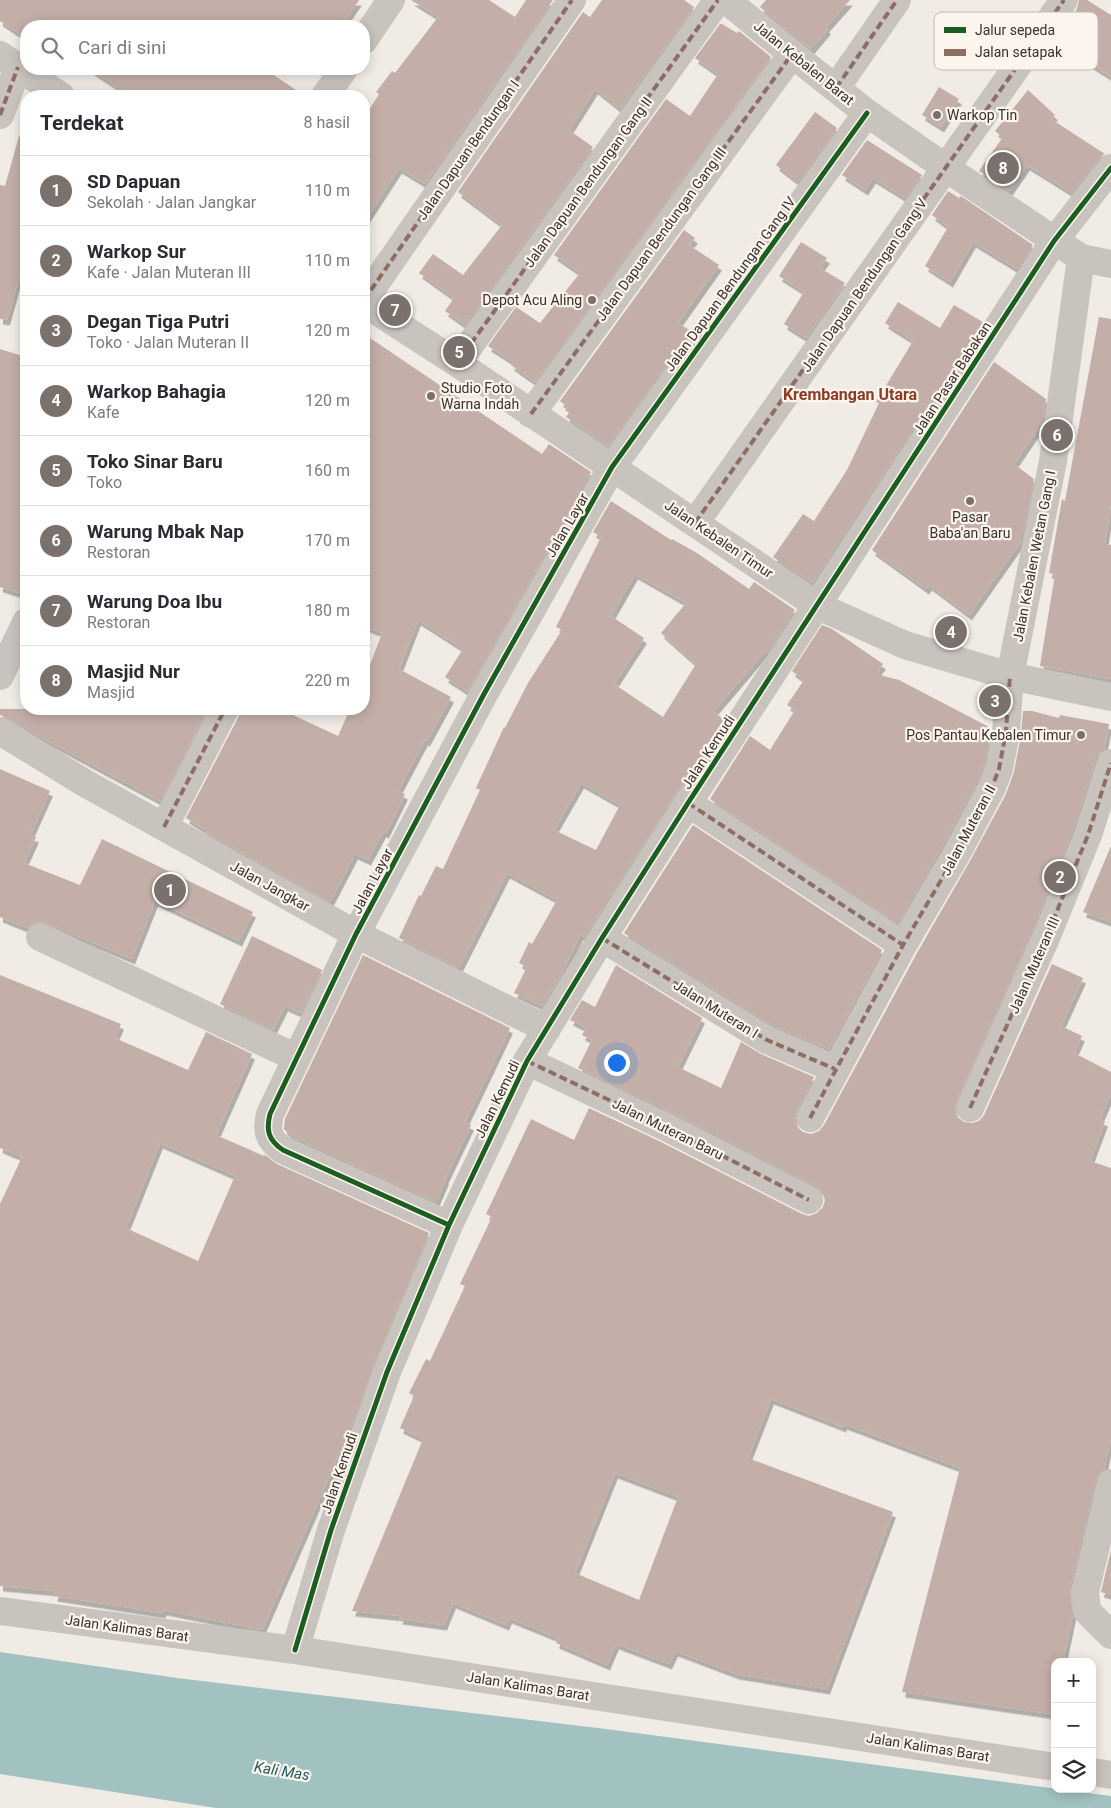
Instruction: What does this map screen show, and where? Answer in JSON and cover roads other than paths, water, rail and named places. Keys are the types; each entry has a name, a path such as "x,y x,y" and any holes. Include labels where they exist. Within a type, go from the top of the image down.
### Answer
{"street":[{"path":"370,31 391,0"},
{"name":"Jalan Dapuan Bendungan I","path":"370,292 572,0"},
{"name":"Jalan Dapuan Bendungan Gang II","path":"457,363 718,0"},
{"name":"Jalan Kebalen Barat","path":"726,0 867,113 946,168 1054,242 1081,258 1111,264"},
{"path":"836,88 897,0"},
{"name":"Jalan Dapuan Bendungan Gang V","path":"1056,12 1064,0"},
{"name":"Jalan Dapuan Bendungan Gang III","path":"531,414 792,54"},
{"path":"0,115 9,61 20,68"},
{"name":"Jalan Dapuan Bendungan Gang V","path":"696,524 1015,70"},
{"path":"30,75 52,90"},
{"path":"329,90 340,75"},
{"name":"Jalan Dapuan Bendungan Gang IV","path":"612,467 867,113"},
{"name":"Jalan Pasar Babakan","path":"818,606 1054,242 1111,168"},
{"name":"Jalan Kebalen Wetan Gang I","path":"1010,676 1053,461 1081,258"},
{"name":"Jalan Kebalen Timur","path":"370,305 818,606 905,645 1010,676 1111,697"},
{"name":"Jalan Layar","path":"449,1225 283,1150 271,1138 267,1127 270,1114 356,934 484,694 612,467"},
{"name":"Jalan Kemudi","path":"295,1650 331,1530 387,1372 449,1225 527,1061 688,803 818,606"},
{"path":"0,676 20,634"},
{"name":"Jalan Muteran II","path":"810,1118 903,945 958,853 992,787 999,769 1006,732 1010,676"},
{"path":"164,827 222,715"},
{"name":"Jalan Jangkar","path":"0,731 83,782 356,934 547,1029"},
{"name":"Jalan Muteran III","path":"970,1108 1046,938 1085,844 1111,763"},
{"path":"688,803 903,945"},
{"path":"40,937 297,1058"},
{"name":"Jalan Muteran I","path":"602,938 767,1040 835,1069"},
{"name":"Jalan Muteran Baru","path":"527,1061 668,1128 808,1200"},
{"path":"1111,1483 1085,1592 1087,1610 1111,1635"},
{"name":"Jalan Kalimas Barat","path":"0,1611 295,1650 1051,1766"},
{"path":"1096,1773 1111,1775"}],"water":[{"name":"Kali Mas","path":"0,1652 177,1678 606,1729 1051,1788 1051,1793 1088,1793 1111,1796 1111,1808 216,1808 0,1774"}],"place":[{"name":"Warkop Tin","path":"937,115"},
{"name":"Masjid Nur","path":"1003,168"},
{"name":"Depot Acu Aling","path":"592,300"},
{"name":"Warung Doa Ibu","path":"395,310"},
{"name":"Toko Sinar Baru","path":"459,352"},
{"name":"Studio Foto Warna Indah","path":"431,396"},
{"name":"Warung Mbak Nap","path":"1057,435"},
{"name":"Pasar Baba'an Baru","path":"970,501"},
{"name":"Warkop Bahagia","path":"951,632"},
{"name":"Degan Tiga Putri","path":"995,701"},
{"name":"Pos Pantau Kebalen Timur","path":"1081,735"},
{"name":"Warkop Sur","path":"1060,877"},
{"name":"SD Dapuan","path":"170,890"}],"district":[{"name":"Krembangan Utara","path":"850,394"}]}
